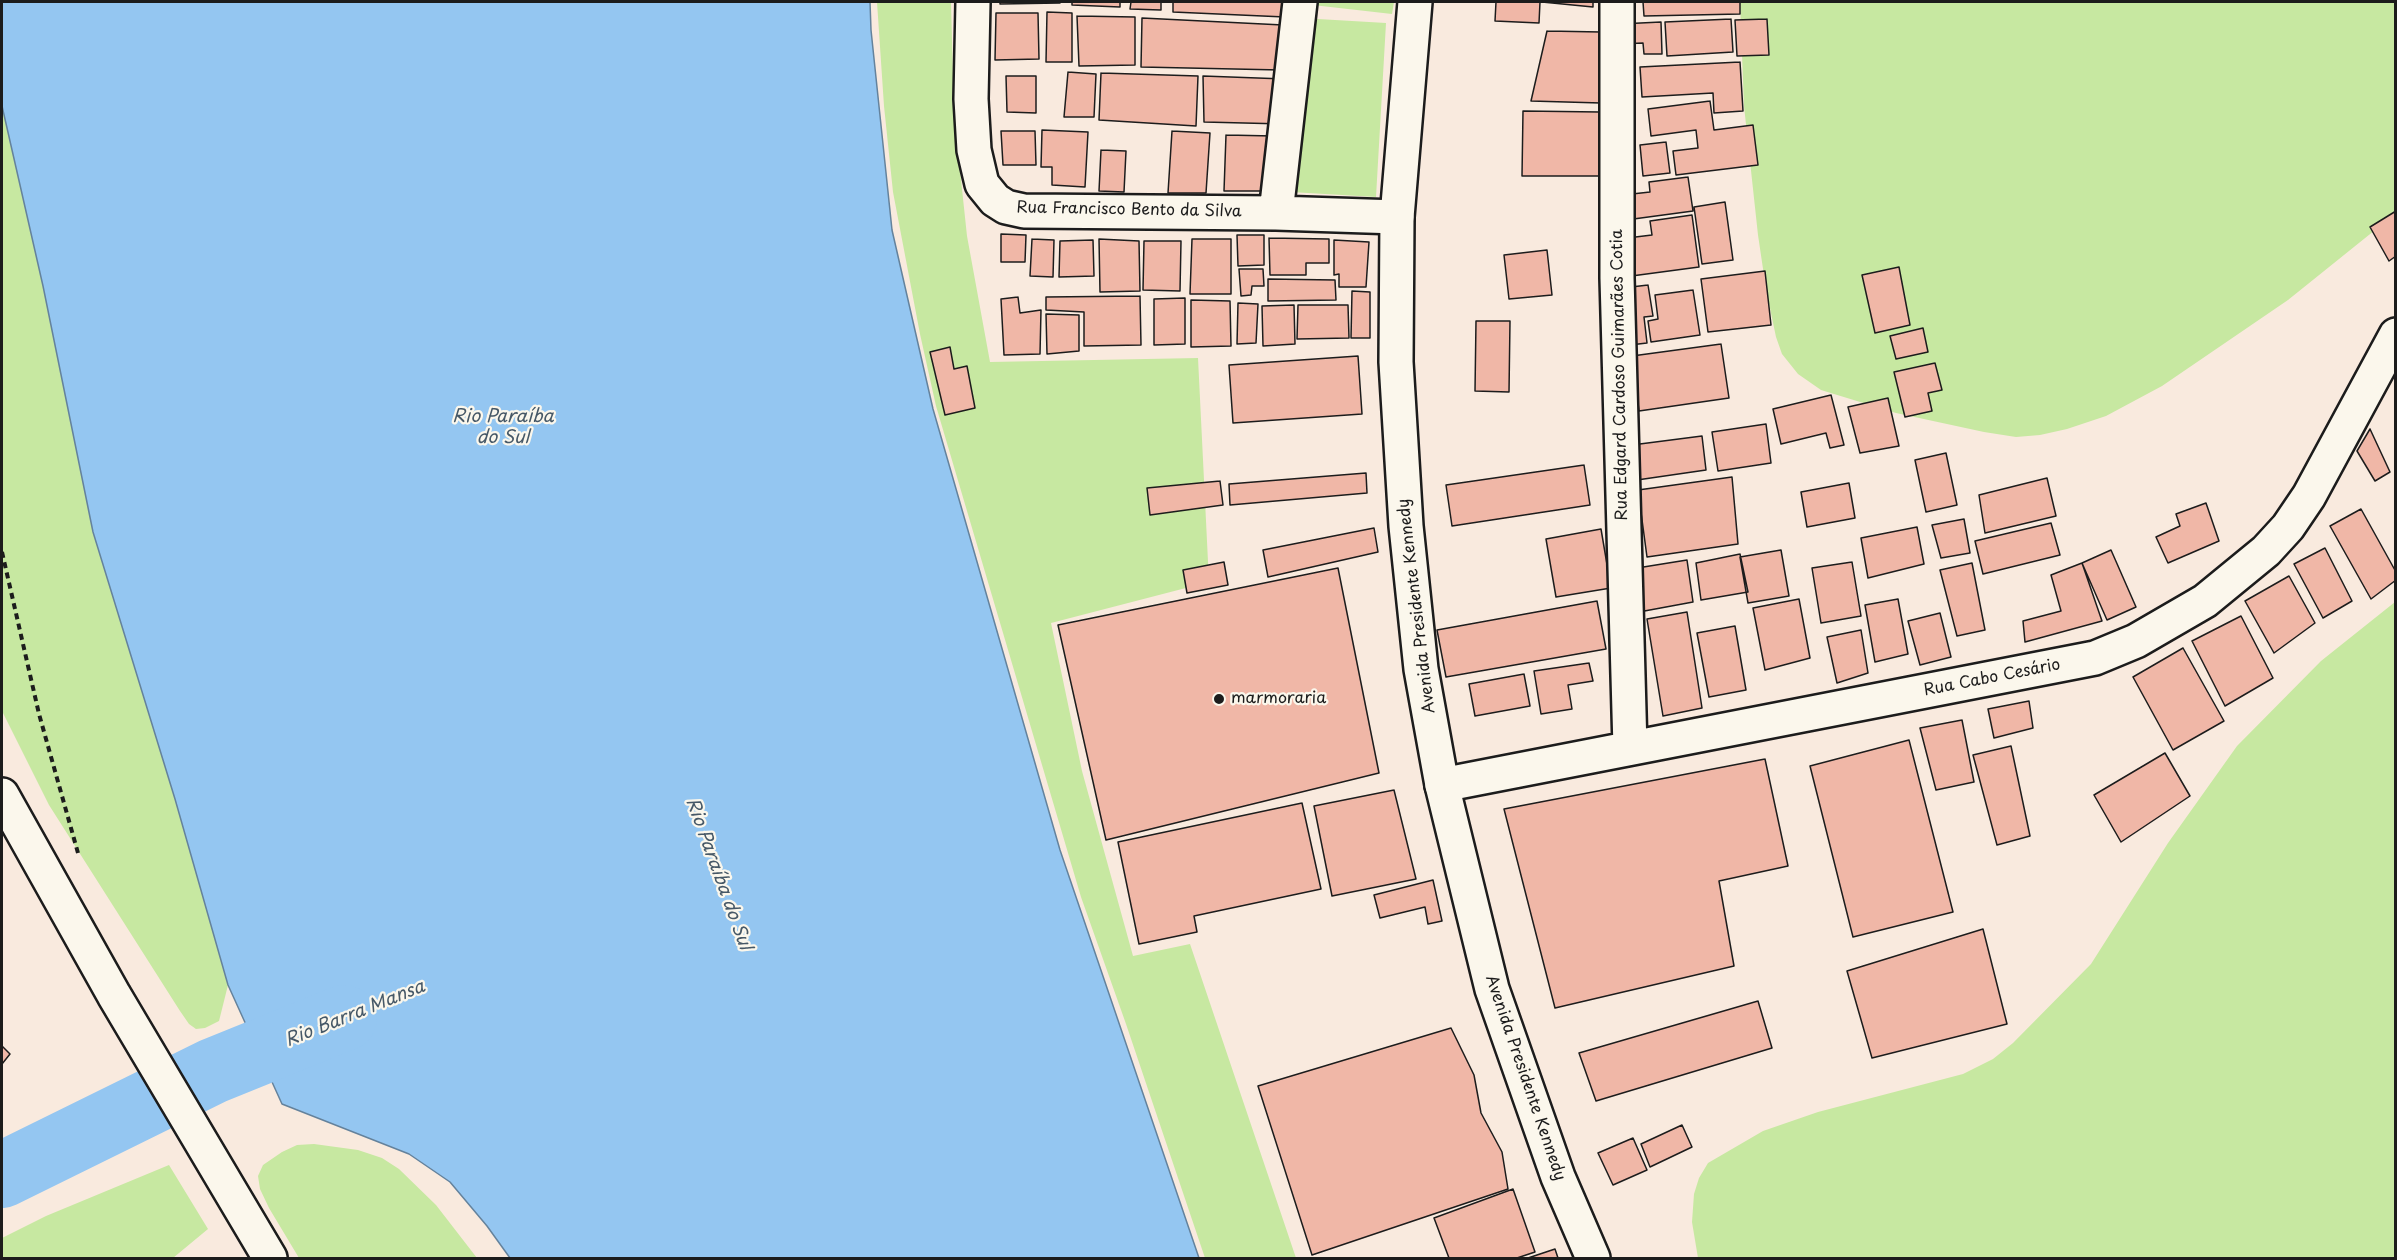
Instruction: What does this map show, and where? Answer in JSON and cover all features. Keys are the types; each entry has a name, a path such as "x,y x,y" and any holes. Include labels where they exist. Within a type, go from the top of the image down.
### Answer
{"street":[{"name":"Rua Francisco Bento da Silva","path":"973,2 972,133 979,174 986,190 995,200 1014,210 1276,213 1396,218"},
{"path":"1276,213 1300,2"},
{"name":"Avenida Presidente Kennedy","path":"1415,2 1396,218 1396,362 1406,526 1421,669 1442,786 1492,989 1558,1177 1593,1258"},
{"name":"Rua Edgard Cardoso Guimarães Cotia","path":"1617,2 1617,278 1630,748"},
{"name":"Rua Cabo Cesário","path":"1442,786 2095,658 2145,636 2215,594 2266,551 2288,527 2309,496 2396,335"},
{"path":"2,795 114,995 270,1258"}],"path":[{"path":"2,552 39,714 80,861"}],"green space":[{"path":"877,2 951,2 954,114 967,236 990,362 1198,358 1209,582 1051,623 1082,771 1133,956 1190,944 1296,1258 1205,1258 1081,897 936,406 893,192"},
{"path":"1304,2 1394,2 1392,14 1304,4"},
{"path":"1740,2 2395,2 2395,214 2288,300 2162,386 2106,416 2067,429 2016,437 1984,432 1896,413 1821,390 1798,374 1782,354 1776,337 1758,235 1744,106"},
{"path":"1301,18 1386,23 1376,197 1291,192"},
{"path":"2,106 43,286 93,532 161,749 224,965 228,985 219,1021 205,1028 196,1029 189,1024 180,1011 49,805 2,711"},
{"path":"2395,602 2395,1258 1698,1258 1692,1222 1694,1194 1699,1178 1708,1163 1763,1131 1818,1112 1963,1074 1993,1059 2013,1043 2091,964 2168,843 2237,746 2321,661"},
{"path":"314,1144 358,1150 382,1158 399,1169 436,1205 477,1258 299,1258 269,1208 260,1189 258,1176 263,1165 282,1152 297,1145"},
{"path":"169,1165 208,1229 173,1258 2,1258 2,1238 46,1216"}],"water":[{"name":"Rio Paraíba do Sul","path":"2,2 870,2 892,230 933,409 1060,850 1199,1258 510,1258 450,1182 409,1154 282,1104 228,985 175,799 93,532 43,286 2,106"}],"building":[{"path":"1000,2 1060,2 1060,3 1000,4"},
{"path":"1072,2 1120,2 1120,7 1072,5"},
{"path":"1131,2 1161,2 1161,10 1130,9"},
{"path":"1173,2 1286,2 1285,17 1173,12"},
{"path":"1496,2 1540,2 1539,23 1495,21"},
{"path":"1542,2 1593,2 1593,7"},
{"path":"1643,2 1740,2 1740,14 1644,16"},
{"path":"1047,12 1072,13 1072,62 1046,62"},
{"path":"996,13 1038,13 1039,59 995,60"},
{"path":"1077,16 1135,17 1135,65 1079,66"},
{"path":"1142,18 1283,25 1281,70 1141,67"},
{"path":"1731,19 1733,52 1667,56 1665,22"},
{"path":"1767,19 1769,55 1737,56 1735,20"},
{"path":"1661,22 1662,54 1644,54 1643,43 1620,44 1620,24"},
{"path":"1547,31 1601,32 1601,103 1531,101"},
{"path":"1740,62 1743,111 1714,113 1713,93 1642,97 1640,67"},
{"path":"1068,72 1096,74 1094,117 1064,117"},
{"path":"1101,73 1198,76 1196,126 1099,120"},
{"path":"1006,76 1036,76 1036,113 1007,112"},
{"path":"1203,76 1285,79 1284,124 1204,122"},
{"path":"1710,101 1714,130 1753,125 1758,165 1676,175 1673,151 1698,148 1696,130 1651,136 1648,109"},
{"path":"1523,111 1600,112 1599,176 1522,176"},
{"path":"1042,130 1088,132 1085,187 1052,185 1052,167 1041,167"},
{"path":"1001,131 1035,131 1036,165 1003,165"},
{"path":"1172,131 1210,133 1206,193 1168,193"},
{"path":"1226,135 1273,136 1272,191 1224,191"},
{"path":"1666,142 1670,173 1643,176 1640,145"},
{"path":"1101,150 1126,151 1124,192 1099,191"},
{"path":"1688,177 1693,211 1626,220 1623,195 1650,192 1649,182"},
{"path":"1725,202 1733,260 1702,264 1694,207"},
{"path":"2396,211 2396,256 2389,261 2370,227"},
{"path":"1692,215 1699,267 1624,277 1619,239 1652,235 1650,221"},
{"path":"1001,234 1026,235 1025,262 1001,262"},
{"path":"1237,235 1264,235 1264,265 1238,266"},
{"path":"1269,238 1329,239 1329,263 1306,263 1306,275 1270,275"},
{"path":"1032,239 1054,240 1053,277 1030,276"},
{"path":"1099,239 1139,241 1140,291 1100,292"},
{"path":"1192,239 1231,239 1231,294 1190,294"},
{"path":"1093,240 1094,276 1059,277 1060,241"},
{"path":"1334,240 1369,242 1366,287 1339,287 1339,274 1334,275"},
{"path":"1144,241 1181,241 1180,291 1143,290"},
{"path":"1547,250 1552,295 1509,299 1504,255"},
{"path":"1899,267 1910,325 1875,333 1862,275"},
{"path":"1239,269 1263,269 1264,286 1252,286 1251,295 1241,296"},
{"path":"1765,271 1771,325 1708,332 1701,279"},
{"path":"1268,279 1335,280 1336,300 1268,301"},
{"path":"1648,285 1653,316 1644,317 1647,343 1630,345 1623,288"},
{"path":"1693,290 1700,335 1651,342 1648,321 1658,319 1655,295"},
{"path":"1352,291 1370,292 1370,338 1351,338"},
{"path":"1140,296 1141,345 1084,346 1084,312 1046,310 1046,297"},
{"path":"1018,297 1020,313 1041,310 1040,354 1004,355 1001,299"},
{"path":"1185,298 1185,344 1154,345 1154,299"},
{"path":"1191,300 1230,301 1231,346 1191,347"},
{"path":"1238,303 1258,304 1256,343 1237,344"},
{"path":"1294,305 1295,344 1263,346 1262,306"},
{"path":"1298,305 1348,305 1349,338 1297,339"},
{"path":"1046,314 1079,315 1079,351 1047,354"},
{"path":"1476,321 1510,321 1509,392 1475,391"},
{"path":"1923,328 1928,352 1896,359 1890,336"},
{"path":"1721,344 1729,398 1639,411 1632,356"},
{"path":"950,347 954,369 967,366 975,408 945,415 930,352"},
{"path":"1358,356 1362,414 1233,423 1229,365"},
{"path":"1935,363 1942,390 1928,393 1932,411 1905,417 1894,372"},
{"path":"1831,395 1844,445 1830,448 1826,433 1781,444 1773,409"},
{"path":"1888,398 1899,446 1860,453 1848,407"},
{"path":"1766,424 1771,463 1718,471 1712,432"},
{"path":"2370,429 2390,472 2375,481 2357,451"},
{"path":"1702,436 1706,470 1637,480 1632,445"},
{"path":"1946,453 1957,505 1926,512 1915,460"},
{"path":"1584,465 1590,505 1452,526 1446,485"},
{"path":"1366,473 1367,493 1230,505 1229,484"},
{"path":"1732,477 1738,544 1647,557 1638,490"},
{"path":"2047,478 2056,516 1985,533 1979,495"},
{"path":"1220,481 1223,505 1150,515 1147,488"},
{"path":"1849,483 1855,518 1807,527 1801,492"},
{"path":"2206,503 2219,541 2168,563 2156,537 2180,526 2176,514"},
{"path":"2361,509 2396,572 2396,580 2371,599 2330,526"},
{"path":"1964,519 1970,553 1941,558 1932,525"},
{"path":"2051,523 2060,555 1983,574 1975,541"},
{"path":"1917,527 1924,564 1868,578 1861,538"},
{"path":"1374,528 1378,552 1268,577 1263,550"},
{"path":"1601,529 1611,588 1556,597 1546,539"},
{"path":"2325,548 2352,601 2323,618 2294,564"},
{"path":"1781,550 1789,596 1748,603 1740,557"},
{"path":"2111,550 2136,607 2107,620 2082,563"},
{"path":"1740,554 1748,592 1701,600 1696,563"},
{"path":"1687,560 1693,602 1639,612 1631,569"},
{"path":"1224,562 1228,585 1187,593 1183,570"},
{"path":"1852,562 1861,616 1821,623 1812,568"},
{"path":"1972,563 1985,630 1957,636 1940,570"},
{"path":"2082,563 2102,621 2025,642 2023,621 2061,611 2051,575"},
{"name":"marmoraria","path":"1338,568 1379,773 1106,840 1058,625"},
{"path":"2289,576 2315,623 2274,653 2245,601"},
{"path":"1799,599 1810,658 1765,670 1753,608"},
{"path":"1898,599 1908,654 1875,662 1865,605"},
{"path":"1597,601 1606,649 1446,677 1437,630"},
{"path":"1687,612 1702,708 1663,716 1647,619"},
{"path":"1940,613 1951,657 1920,665 1908,621"},
{"path":"2241,616 2273,678 2225,706 2192,641"},
{"path":"1735,626 1746,690 1709,697 1697,633"},
{"path":"1861,630 1868,673 1837,683 1827,637"},
{"path":"2183,648 2224,721 2173,750 2133,677"},
{"path":"1589,663 1593,681 1568,685 1572,709 1541,714 1534,671"},
{"path":"1524,674 1530,706 1475,716 1469,684"},
{"path":"2029,701 2033,728 1994,738 1988,709"},
{"path":"1962,720 1974,782 1936,790 1920,728"},
{"path":"1909,740 1953,912 1853,937 1810,766"},
{"path":"2011,746 2030,836 1997,845 1973,755"},
{"path":"2165,753 2190,796 2121,842 2094,795"},
{"path":"1765,759 1788,866 1719,881 1734,966 1555,1008 1504,809"},
{"path":"1394,790 1416,879 1332,896 1314,806"},
{"path":"1302,803 1321,889 1194,916 1197,932 1139,944 1118,842"},
{"path":"1433,880 1442,921 1428,924 1425,907 1380,918 1374,895"},
{"path":"1983,929 2007,1024 1872,1058 1847,971"},
{"path":"1758,1001 1772,1048 1596,1101 1579,1053"},
{"path":"1451,1028 1474,1075 1481,1113 1502,1152 1508,1189 1312,1255 1258,1086"},
{"path":"2,1046 10,1054 2,1064"},
{"path":"1682,1125 1692,1147 1650,1167 1641,1144"},
{"path":"1633,1138 1647,1170 1613,1185 1598,1153"},
{"path":"1513,1189 1535,1252 1517,1258 1449,1258 1434,1218"},
{"path":"1555,1249 1558,1258 1528,1258"}],"waterway":[{"name":"Rio Barra Mansa","path":"2,1175 213,1071 344,1018"}],"place":[{"name":"marmoraria","path":"1219,699"}]}
